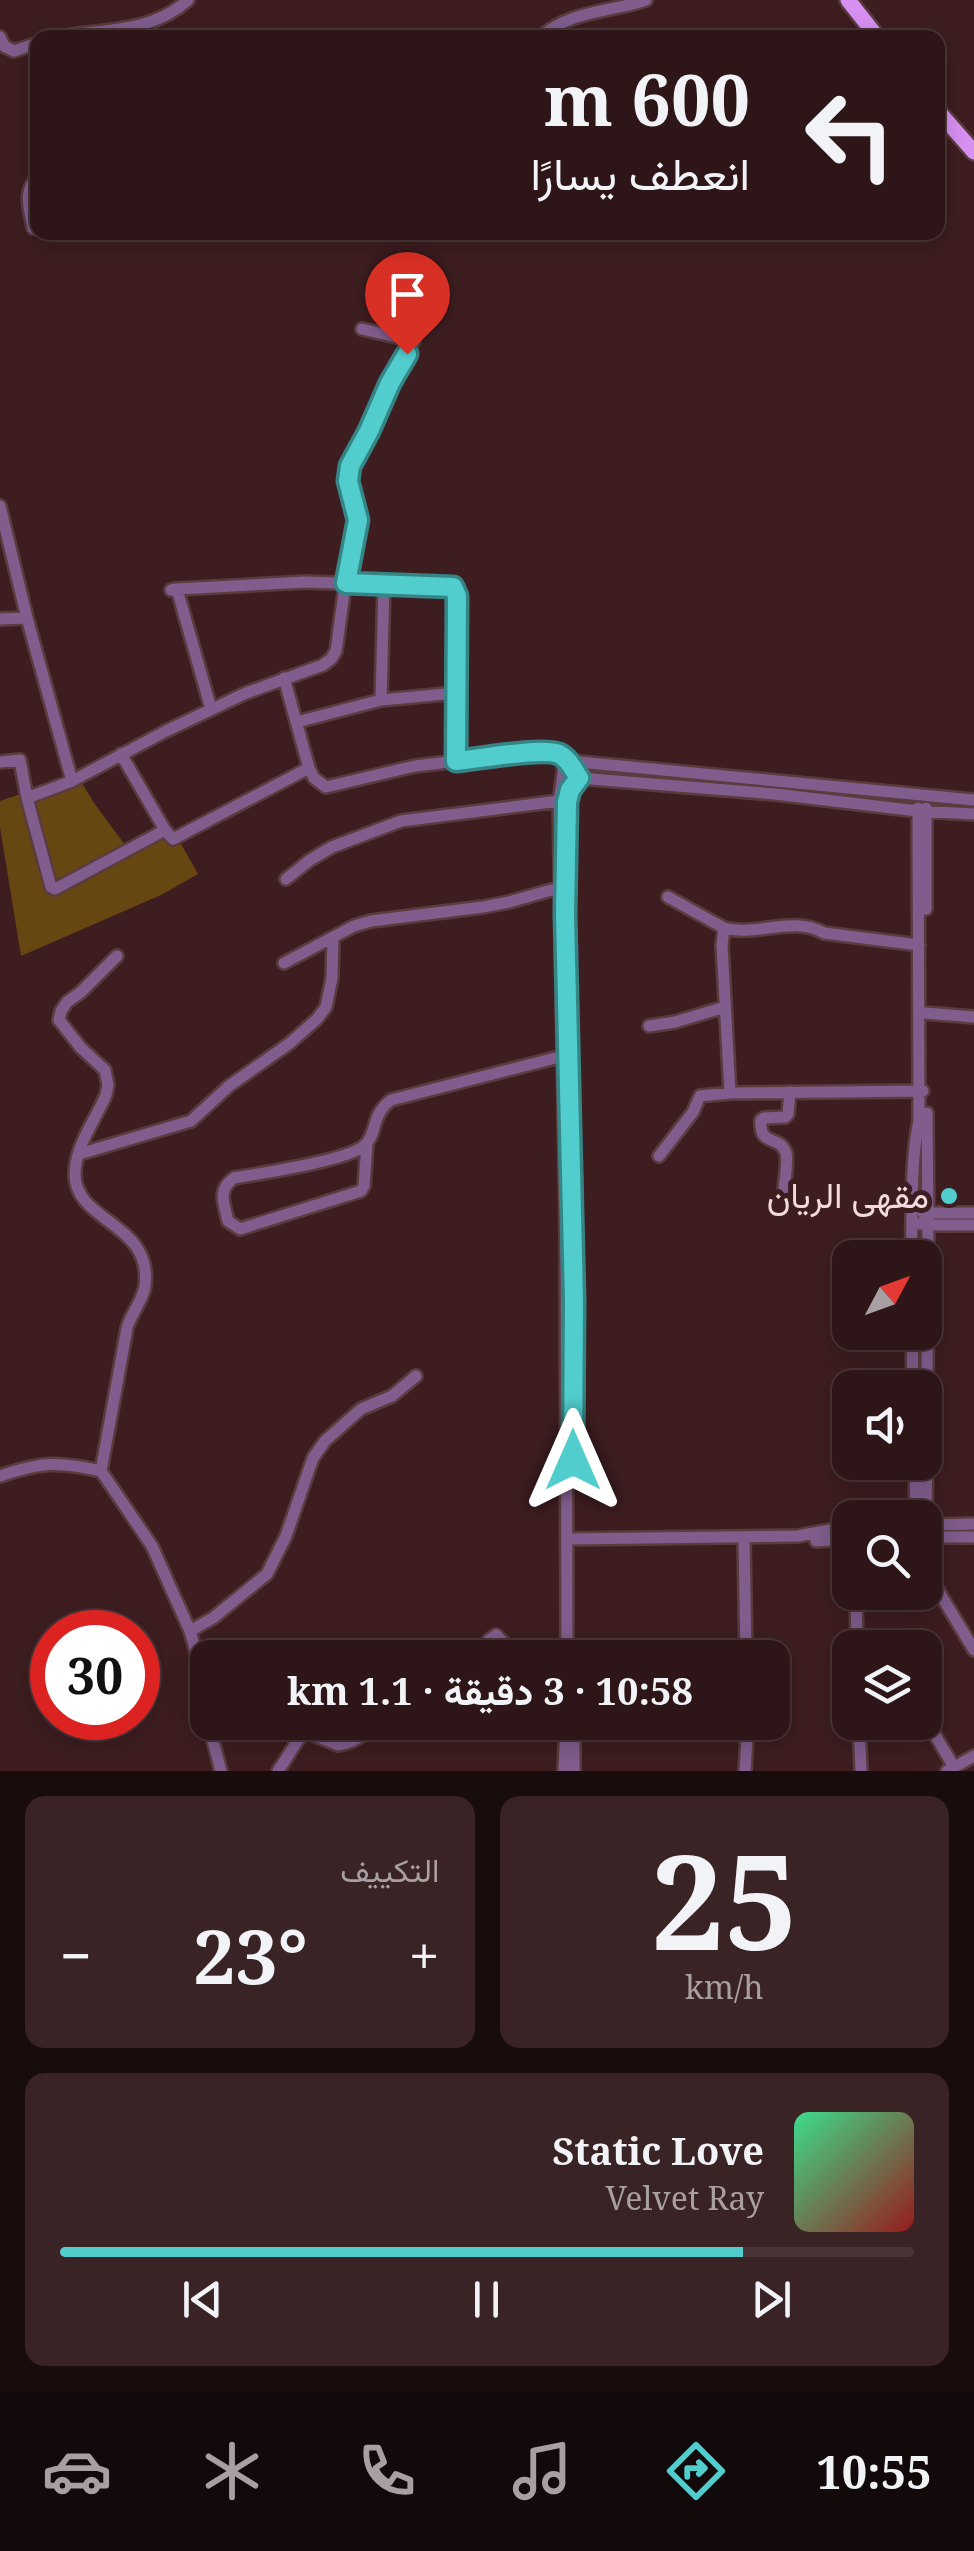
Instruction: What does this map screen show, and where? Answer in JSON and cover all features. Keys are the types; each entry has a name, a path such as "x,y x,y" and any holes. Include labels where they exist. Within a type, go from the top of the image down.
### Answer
{"main road":[{"path":"848,0 872,30"},
{"path":"945,119 974,152"}],"street":[{"path":"114,30 136,27 171,13 188,0"},
{"path":"550,30 578,17 646,0"},
{"path":"0,37 8,50 30,46"},
{"path":"30,184 30,215"},
{"path":"27,798 72,781 211,709 331,659 336,650 358,520 348,481 350,466 414,341 362,328"},
{"path":"0,506 72,781"},
{"path":"211,709 174,590 306,582 450,585 456,590 456,761"},
{"path":"381,700 384,584"},
{"path":"0,619 27,618"},
{"path":"284,678 309,768 320,784 326,786 415,766 534,752 555,752 570,762 579,778"},
{"path":"297,722 381,700 456,693"},
{"path":"121,754 173,839 309,768"},
{"path":"0,762 20,760 54,889 165,830"},
{"path":"570,1640 559,801 564,767 570,762 974,800"},
{"path":"579,778 974,814"},
{"path":"562,887 567,802 579,778"},
{"path":"922,796 925,1013 920,1219 925,1500"},
{"path":"286,878 332,846 400,820 559,801"},
{"path":"922,811 919,945 923,1091"},
{"path":"284,963 371,921 483,907 562,887"},
{"path":"668,897 724,928 738,931 814,927 824,932 919,945"},
{"path":"724,928 730,1093"},
{"path":"79,1154 191,1121 229,1086 318,1020 326,1007 332,978 333,938"},
{"path":"117,956 60,1011 60,1023 105,1070 108,1085 79,1154 75,1173 80,1192 134,1242 146,1274 143,1297 127,1328 102,1471 152,1546 192,1640"},
{"path":"649,1026 725,1006"},
{"path":"925,1013 974,1017"},
{"path":"367,1144 343,1155 234,1178 222,1192 228,1221 240,1229 360,1191 364,1186 367,1144 380,1108 390,1100 564,1056"},
{"path":"660,1156 693,1112 700,1096 923,1091"},
{"path":"784,1189 786,1152 780,1144 766,1138 760,1128 764,1118 786,1117 790,1092"},
{"path":"920,1219 974,1214"},
{"path":"920,1219 974,1225"},
{"path":"915,1240 920,1219"},
{"path":"190,1631 213,1618 267,1574 286,1536 313,1458 325,1442 361,1409 392,1396 416,1376"},
{"path":"0,1476 50,1463 102,1471"},
{"path":"942,1525 974,1524"},
{"path":"744,1541 832,1530"},
{"path":"942,1537 974,1537"},
{"path":"570,1542 832,1539"},
{"path":"744,1541 746,1640"},
{"path":"942,1596 974,1650"},
{"path":"212,1740 220,1771"},
{"path":"278,1771 298,1740"},
{"path":"329,1740 343,1745 356,1740"},
{"path":"564,1771 565,1740"},
{"path":"574,1740 574,1771"},
{"path":"745,1771 747,1740"},
{"path":"860,1740 861,1771"},
{"path":"936,1740 950,1769 974,1756"}],"shaded area":[{"path":"59,781 64,788 82,783 125,845 161,828 172,846 181,844 198,874 161,895 21,956 0,827 0,801"}],"place":[{"name":"مقهى الريان","path":"949,1196"}],"route":[{"path":"407,354 350,466 348,481 358,520 346,583 450,585 456,590 456,761 555,752 570,762 579,778 567,802 565,887 574,1300 573,1460"}]}
